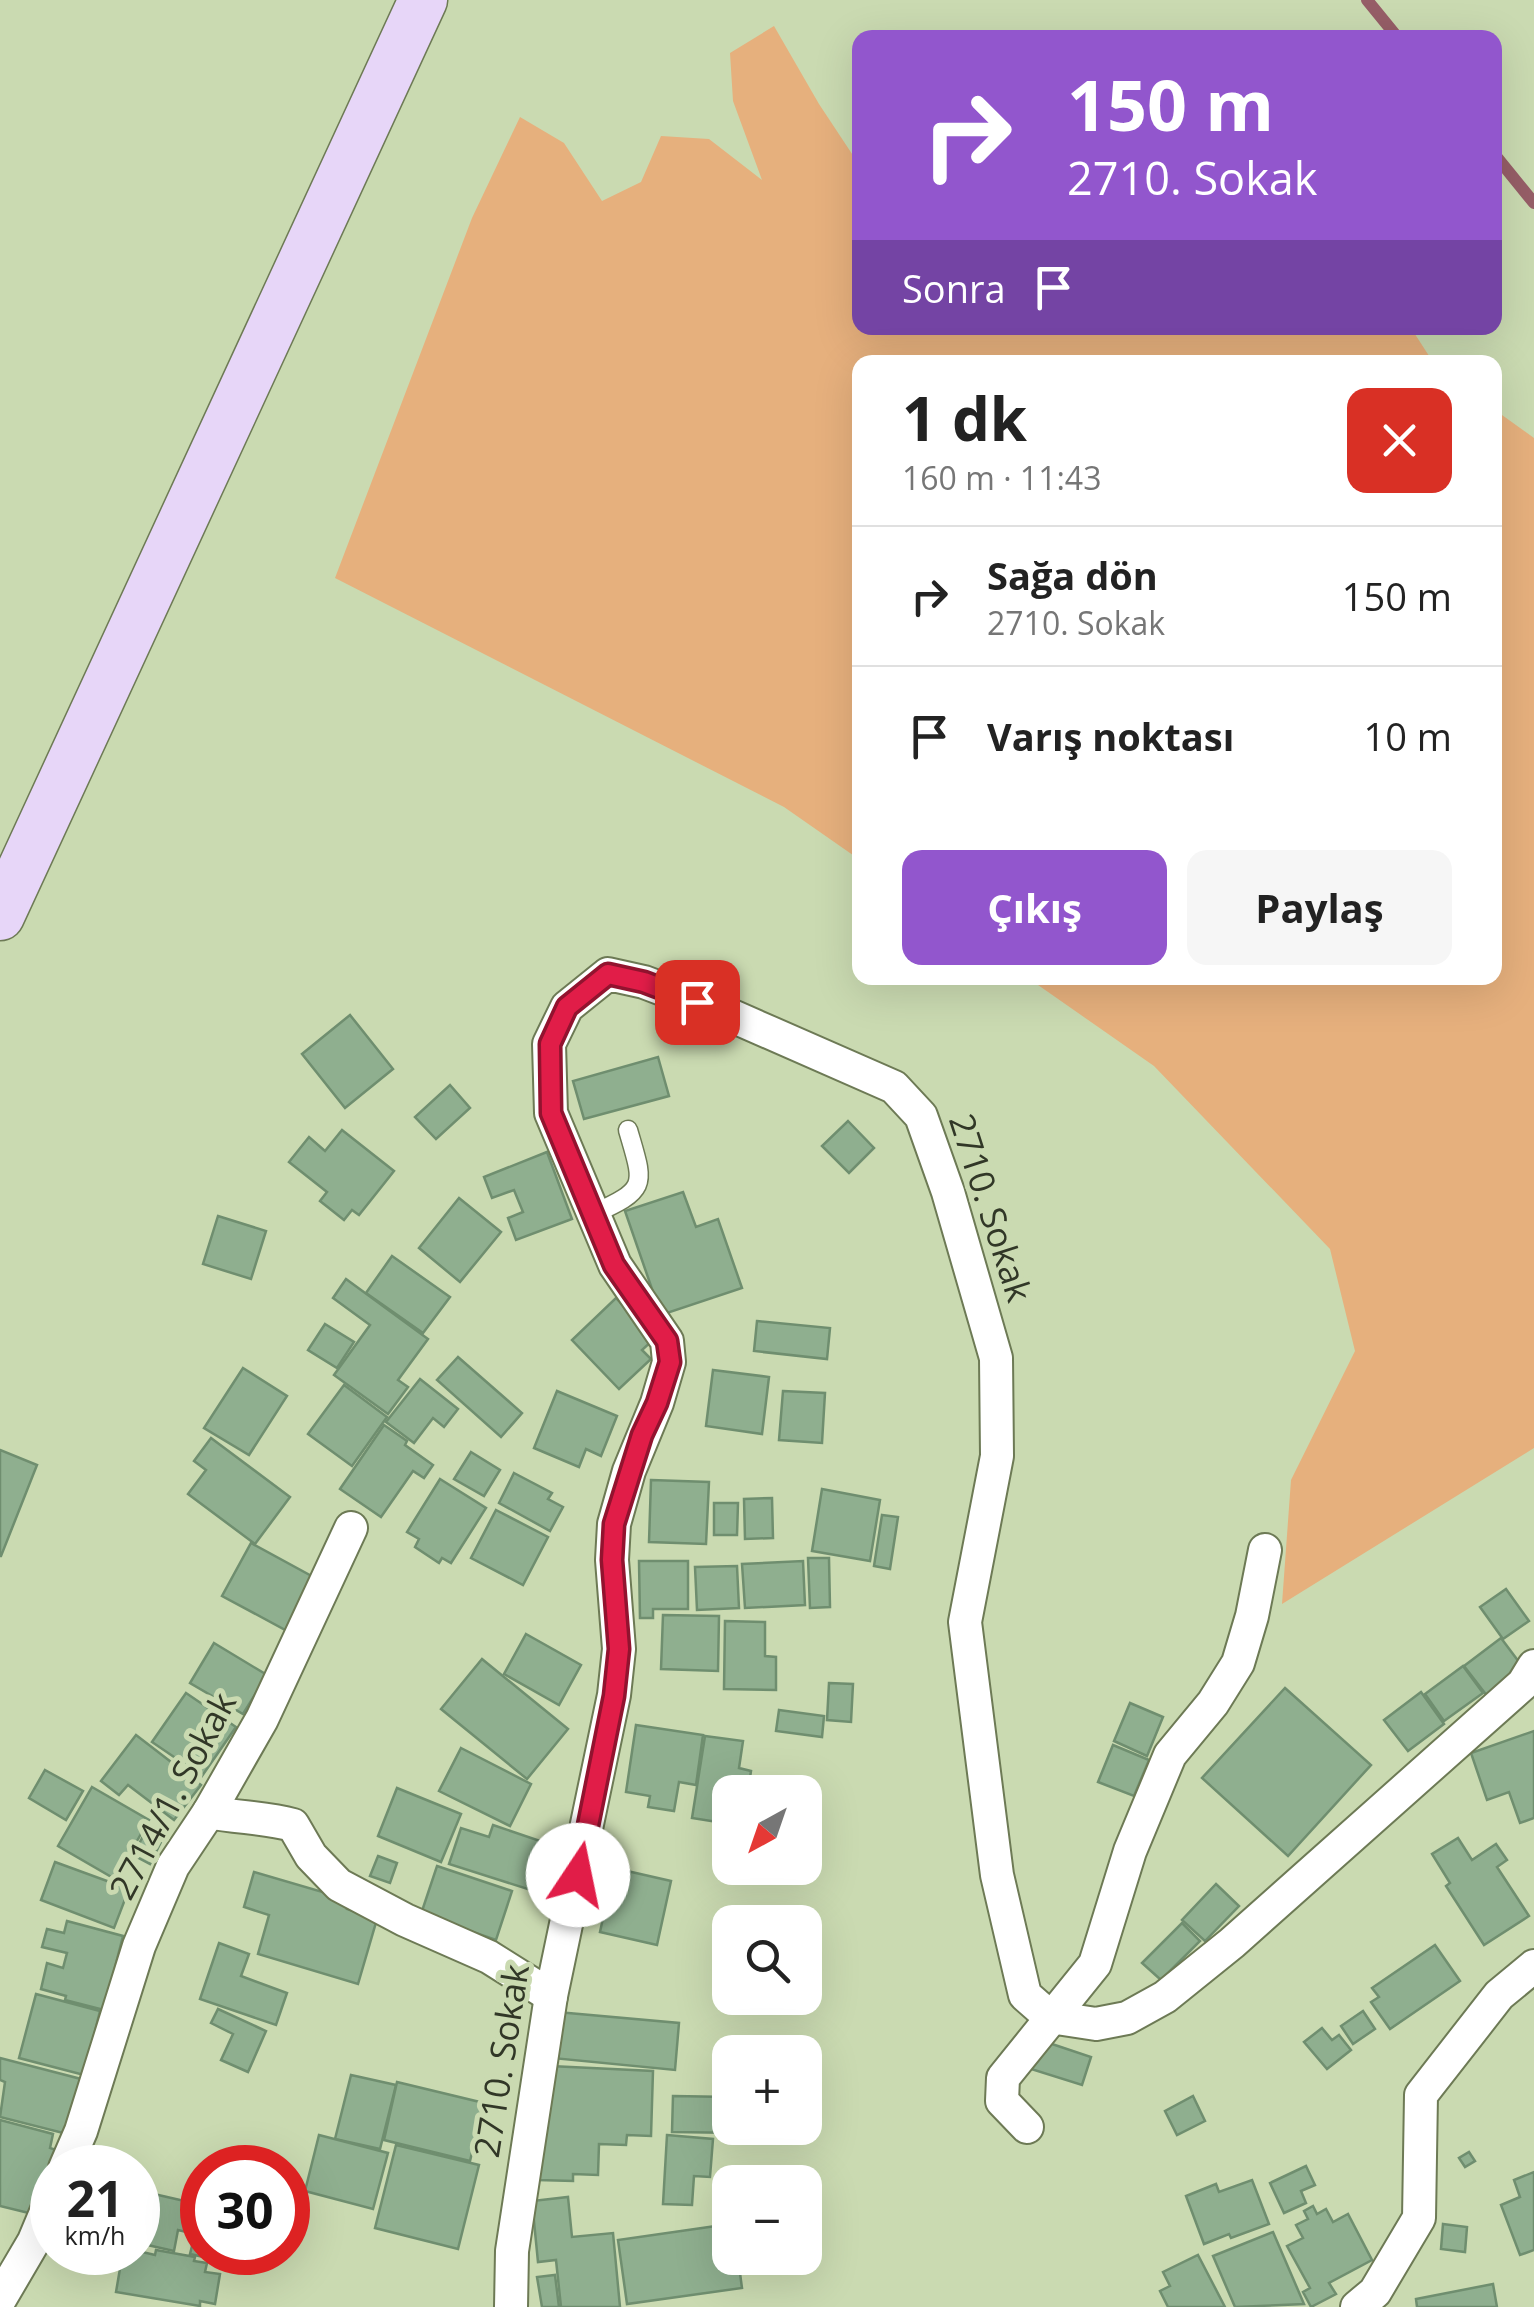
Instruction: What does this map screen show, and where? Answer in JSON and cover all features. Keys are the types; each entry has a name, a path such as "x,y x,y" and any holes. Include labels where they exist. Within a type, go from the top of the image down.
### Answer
{"main road":[{"path":"0,916 423,0"}],"street":[{"name":"2710. Sokak","path":"511,2307 512,2251 550,1996 614,1696 619,1649 612,1560 614,1524 635,1453 670,1362 667,1341 614,1265 551,1113 550,1044 567,1007 608,974 644,982 723,1012 894,1087 921,1116 948,1192 996,1358 997,1456 966,1622 996,1875 1025,1995 1050,2018"},
{"name":"2714/1. Sokak","path":"75,2145 139,1946 173,1866 209,1812 262,1718 350,1528"},
{"path":"1027,2127 1002,2100 1004,2078 1096,1964 1130,1850 1170,1755 1213,1703 1238,1663 1265,1550"},
{"path":"1050,2018 1096,2024 1127,2018 1166,1997 1523,1684 1534,1666"},
{"path":"209,1812 234,1818 270,1818 293,1825 311,1856 339,1885 405,1920 489,1956 550,1996"},
{"path":"1357,2307 1375,2292 1418,2218 1421,2095 1499,1995 1534,1966"},
{"path":"0,2298 30,2248"}],"lane":[{"path":"593,1214 619,1203 637,1188 642,1177 628,1130"}],"shaded area":[{"path":"774,26 852,154 852,335 1416,335 1428,355 852,355 852,854 784,807 335,578 472,218 520,117 564,143 602,201 641,182 661,136 709,139 762,180 733,101 730,53"},
{"path":"1502,415 1534,438 1534,1448 1282,1604 1291,1480 1355,1351 1330,1249 1154,1066 1038,985 1502,985"}],"building":[{"path":"350,1015 393,1069 345,1108 302,1054"},
{"path":"658,1057 669,1096 584,1119 573,1081"},
{"path":"450,1085 470,1108 436,1139 415,1117"},
{"path":"848,1121 874,1148 849,1173 822,1146"},
{"path":"342,1130 394,1171 359,1215 352,1210 344,1220 320,1201 327,1192 289,1162 309,1137 325,1151"},
{"path":"547,1152 572,1219 516,1240 508,1218 523,1212 514,1190 492,1198 484,1177"},
{"path":"683,1192 696,1227 718,1219 742,1288 661,1315 625,1211"},
{"path":"459,1198 501,1232 460,1282 419,1248"},
{"path":"218,1216 266,1231 251,1279 203,1264"},
{"path":"392,1256 450,1297 423,1333 366,1293"},
{"path":"346,1279 428,1339 398,1380 408,1387 388,1414 334,1375 370,1325 333,1298"},
{"path":"616,1298 654,1339 642,1350 651,1359 619,1389 572,1340"},
{"path":"757,1321 830,1328 827,1359 754,1351"},
{"path":"325,1324 354,1342 337,1368 308,1350"},
{"path":"458,1357 522,1413 501,1437 437,1380"},
{"path":"243,1368 287,1396 249,1455 204,1428"},
{"path":"713,1370 769,1377 762,1434 706,1426"},
{"path":"420,1379 458,1409 444,1427 433,1418 414,1443 386,1422"},
{"path":"344,1385 387,1417 352,1466 308,1434"},
{"path":"557,1391 617,1416 601,1456 586,1449 579,1467 534,1448"},
{"path":"783,1391 825,1393 822,1443 779,1440"},
{"path":"384,1425 433,1465 424,1478 413,1471 381,1517 340,1489"},
{"path":"211,1438 290,1497 255,1544 188,1494 206,1470 194,1461"},
{"path":"0,1450 37,1465 1,1556 0,1556"},
{"path":"471,1452 500,1470 484,1496 454,1479"},
{"path":"514,1473 552,1493 548,1499 563,1507 550,1531 499,1503"},
{"path":"440,1479 486,1508 451,1563 442,1558 439,1563 415,1547 419,1539 407,1532"},
{"path":"651,1480 709,1482 706,1544 649,1542"},
{"path":"822,1489 880,1500 870,1561 812,1551"},
{"path":"772,1498 773,1538 745,1539 744,1499"},
{"path":"714,1503 738,1503 737,1535 714,1535"},
{"path":"496,1510 548,1537 523,1585 471,1558"},
{"path":"882,1515 898,1517 890,1569 874,1566"},
{"path":"251,1543 317,1579 289,1632 222,1596"},
{"path":"808,1558 829,1558 830,1607 810,1608"},
{"path":"639,1561 688,1561 688,1609 653,1609 653,1618 640,1618"},
{"path":"803,1561 805,1605 745,1608 742,1564"},
{"path":"737,1566 739,1608 697,1610 695,1567"},
{"path":"1506,1589 1529,1621 1503,1639 1480,1607"},
{"path":"663,1615 719,1616 718,1671 661,1669"},
{"path":"725,1621 765,1622 765,1656 776,1657 776,1690 724,1689"},
{"path":"526,1634 581,1665 559,1705 504,1674"},
{"path":"1501,1638 1525,1670 1488,1697 1464,1666"},
{"path":"214,1643 267,1675 243,1714 190,1683"},
{"path":"482,1659 568,1729 527,1779 441,1709"},
{"path":"1463,1666 1483,1693 1444,1721 1425,1694"},
{"path":"829,1683 853,1684 851,1722 827,1720"},
{"path":"1285,1688 1371,1765 1288,1856 1202,1778"},
{"path":"1421,1692 1444,1724 1408,1751 1384,1720"},
{"path":"186,1693 236,1727 202,1776 152,1742"},
{"path":"1130,1703 1163,1717 1147,1756 1114,1741"},
{"path":"779,1710 824,1716 822,1737 776,1731"},
{"path":"636,1725 703,1735 696,1785 679,1782 674,1811 648,1807 650,1796 626,1792"},
{"path":"1534,1731 1534,1818 1520,1823 1509,1792 1487,1800 1471,1753"},
{"path":"136,1735 201,1785 174,1820 128,1785 119,1795 101,1781"},
{"path":"705,1736 743,1741 739,1768 751,1771 750,1775 712,1775 712,1821 692,1818"},
{"path":"1113,1745 1149,1760 1134,1796 1098,1782"},
{"path":"461,1748 531,1784 510,1826 439,1791"},
{"path":"45,1770 83,1791 66,1820 29,1798"},
{"path":"92,1787 149,1820 115,1879 58,1846"},
{"path":"397,1788 461,1814 441,1862 378,1836"},
{"path":"493,1825 549,1844 534,1891 449,1864 461,1828 489,1837"},
{"path":"148,1827 164,1836 150,1864 133,1855"},
{"path":"1458,1838 1472,1860 1496,1844 1507,1860 1497,1867 1529,1916 1484,1945 1446,1886 1450,1883 1432,1854"},
{"path":"378,1856 397,1863 390,1883 370,1876"},
{"path":"55,1862 129,1889 114,1928 41,1900"},
{"path":"437,1866 512,1891 496,1940 421,1914"},
{"path":"614,1868 671,1881 657,1945 600,1932"},
{"path":"254,1872 350,1900 347,1909 377,1919 358,1984 258,1954 269,1915 244,1907"},
{"path":"1216,1884 1239,1906 1205,1941 1182,1920"},
{"path":"67,1921 123,1936 104,2010 41,1989 47,1963 63,1968 67,1953 42,1947 47,1929 64,1933"},
{"path":"1182,1923 1200,1941 1161,1980 1142,1963"},
{"path":"219,1943 249,1954 241,1976 287,1993 276,2025 200,1999"},
{"path":"1435,1945 1460,1981 1390,2029 1371,2002 1379,1997 1372,1988"},
{"path":"36,1994 100,2011 84,2075 19,2058"},
{"path":"218,2009 266,2031 248,2072 221,2060 233,2034 211,2023"},
{"path":"1363,2011 1375,2029 1353,2044 1341,2026"},
{"path":"557,2012 679,2023 675,2070 552,2058"},
{"path":"1322,2028 1332,2040 1339,2035 1351,2050 1327,2069 1304,2042"},
{"path":"1040,2040 1091,2057 1082,2085 1031,2069"},
{"path":"0,2058 81,2079 67,2134 0,2117 5,2082 0,2080"},
{"path":"550,2066 653,2071 651,2136 627,2135 626,2145 599,2144 598,2175 573,2174 573,2181 538,2180"},
{"path":"351,2075 396,2085 380,2149 335,2139"},
{"path":"397,2082 484,2103 470,2161 384,2140"},
{"path":"673,2096 712,2097 712,2133 672,2132"},
{"path":"1193,2096 1205,2121 1177,2135 1165,2111"},
{"path":"0,2120 53,2134 51,2145 30,2145 30,2213 0,2206"},
{"path":"319,2135 388,2153 373,2209 310,2192 310,2171"},
{"path":"667,2135 712,2139 710,2177 694,2176 692,2205 663,2204"},
{"path":"396,2145 479,2165 458,2249 375,2228"},
{"path":"1469,2152 1475,2161 1465,2167 1459,2158"},
{"path":"1306,2166 1315,2185 1301,2191 1306,2203 1284,2213 1270,2183"},
{"path":"1534,2172 1534,2250 1520,2255 1501,2205 1520,2197 1514,2180"},
{"path":"1252,2180 1269,2224 1204,2244 1186,2196 1216,2184 1219,2192"},
{"path":"160,2195 180,2200 180,2230 174,2251 160,2248"},
{"path":"568,2197 572,2237 613,2233 620,2307 561,2307 556,2260 538,2262 532,2201"},
{"path":"1313,2206 1317,2214 1326,2209 1333,2222 1348,2214 1372,2260 1329,2283 1336,2294 1311,2307 1303,2292 1310,2288 1287,2246 1303,2238 1296,2225 1308,2219 1304,2211"},
{"path":"1443,2224 1467,2227 1465,2252 1441,2249"},
{"path":"712,2227 712,2275 740,2275 742,2288 627,2304 618,2240"},
{"path":"1273,2232 1304,2304 1235,2307 1213,2256"},
{"path":"160,2251 180,2254 180,2275 220,2275 215,2304 200,2301 200,2306 116,2292 119,2275 160,2275"},
{"path":"1198,2255 1225,2307 1168,2307 1160,2291 1170,2286 1163,2272"},
{"path":"555,2275 559,2307 542,2307 537,2277"},
{"path":"1493,2284 1497,2307 1417,2307 1416,2299"}],"waterway":[{"path":"1367,0 1391,30"},
{"path":"1502,164 1534,203"}],"route":[{"path":"578,1875 614,1696 619,1649 612,1560 614,1524 629,1471 670,1362 667,1341 614,1265 551,1113 550,1044 567,1007 608,974 644,982 697,1002"}]}
